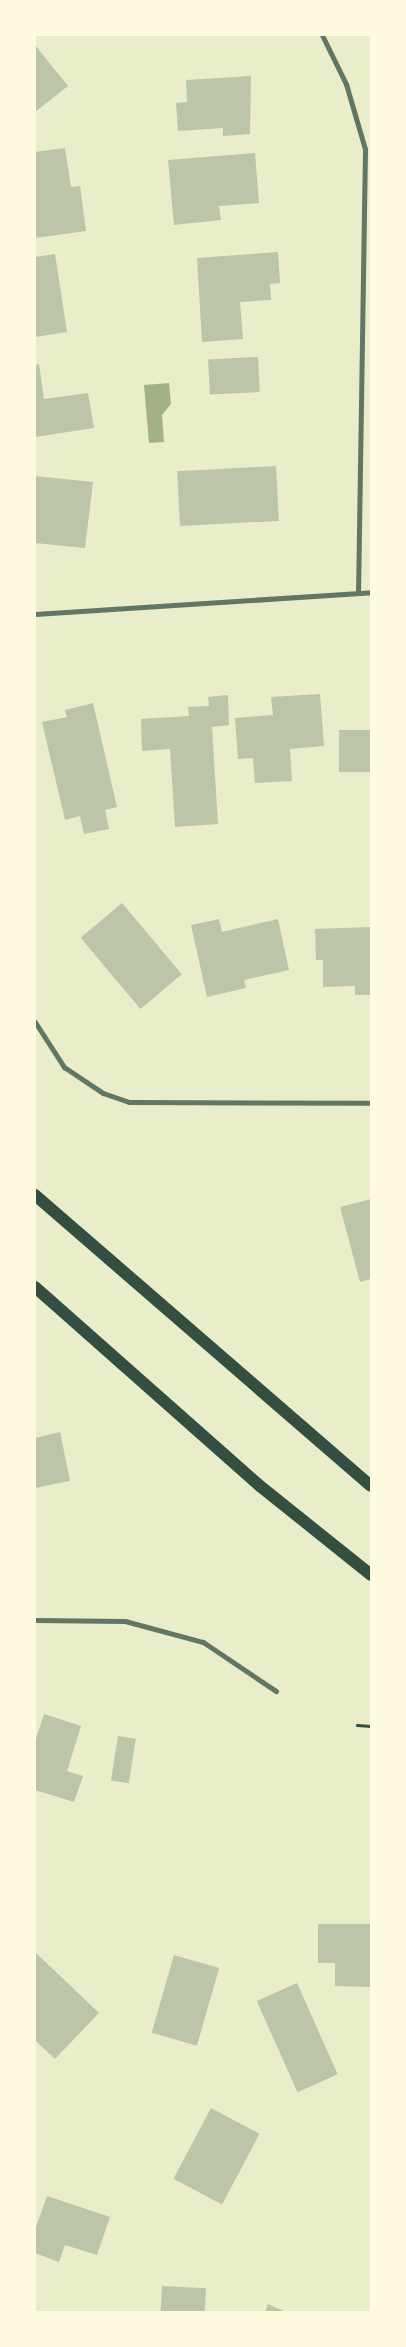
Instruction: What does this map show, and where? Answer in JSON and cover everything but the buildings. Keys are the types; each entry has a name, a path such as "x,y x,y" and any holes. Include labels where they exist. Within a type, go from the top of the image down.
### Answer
{"main road":[{"path":"35,1195 371,1486"},
{"path":"35,1287 260,1486 371,1575"}],"street":[{"path":"322,35 346,84 365,148 358,593"},
{"path":"35,614 371,592"},
{"path":"35,1022 64,1067 103,1093 129,1102 371,1103"},
{"path":"35,1620 125,1621 203,1642 276,1691"}],"path":[{"path":"357,1725 371,1726"}],"shaded area":[{"path":"169,383 171,404 162,415 164,442 149,443 144,385"}]}
